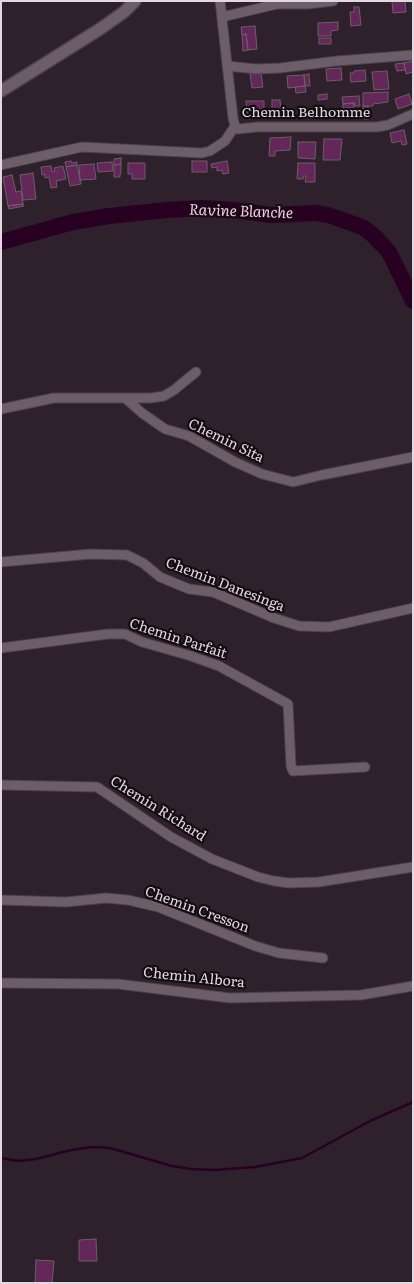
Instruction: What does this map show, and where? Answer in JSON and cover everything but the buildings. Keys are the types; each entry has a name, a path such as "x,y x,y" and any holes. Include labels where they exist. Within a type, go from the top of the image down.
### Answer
{"main road":[{"path":"1,91 105,26 135,1"}],"street":[{"path":"1,165 82,147 202,153 225,141 234,122 220,1"},
{"path":"222,17 277,4 308,4 332,1"},
{"path":"227,66 256,69 280,68 413,55"},
{"name":"Chemin Belhomme","path":"234,122 238,129 257,126 376,127 388,125 413,114"},
{"path":"1,409 54,398 164,396 196,372"},
{"name":"Chemin Sita","path":"125,398 142,414 165,429 190,436 236,462 262,474 293,482 413,457"},
{"name":"Chemin Danesinga","path":"1,562 91,554 127,555 143,563 160,577 189,588 213,592 274,618 300,626 329,627 413,608"},
{"name":"Chemin Parfait","path":"1,648 108,634 125,634 142,642 218,666 288,704 291,766 293,771 365,767"},
{"name":"Chemin Richard","path":"1,785 98,787 171,837 212,859 258,877 274,881 289,883 319,882 413,867"},
{"name":"Chemin Cresson","path":"1,900 66,902 106,898 128,900 158,908 255,946 279,953 323,958"},
{"name":"Chemin Albora","path":"1,983 118,984 230,998 361,995 413,986"}],"waterway":[{"name":"Ravine Blanche","path":"1,242 73,222 167,210 201,208 271,215 316,213 354,224 364,228 374,236 389,252 413,301"},
{"path":"1,1158 18,1161 36,1159 92,1147 110,1148 172,1166 191,1169 215,1170 255,1167 302,1158 370,1121 413,1102"}]}
